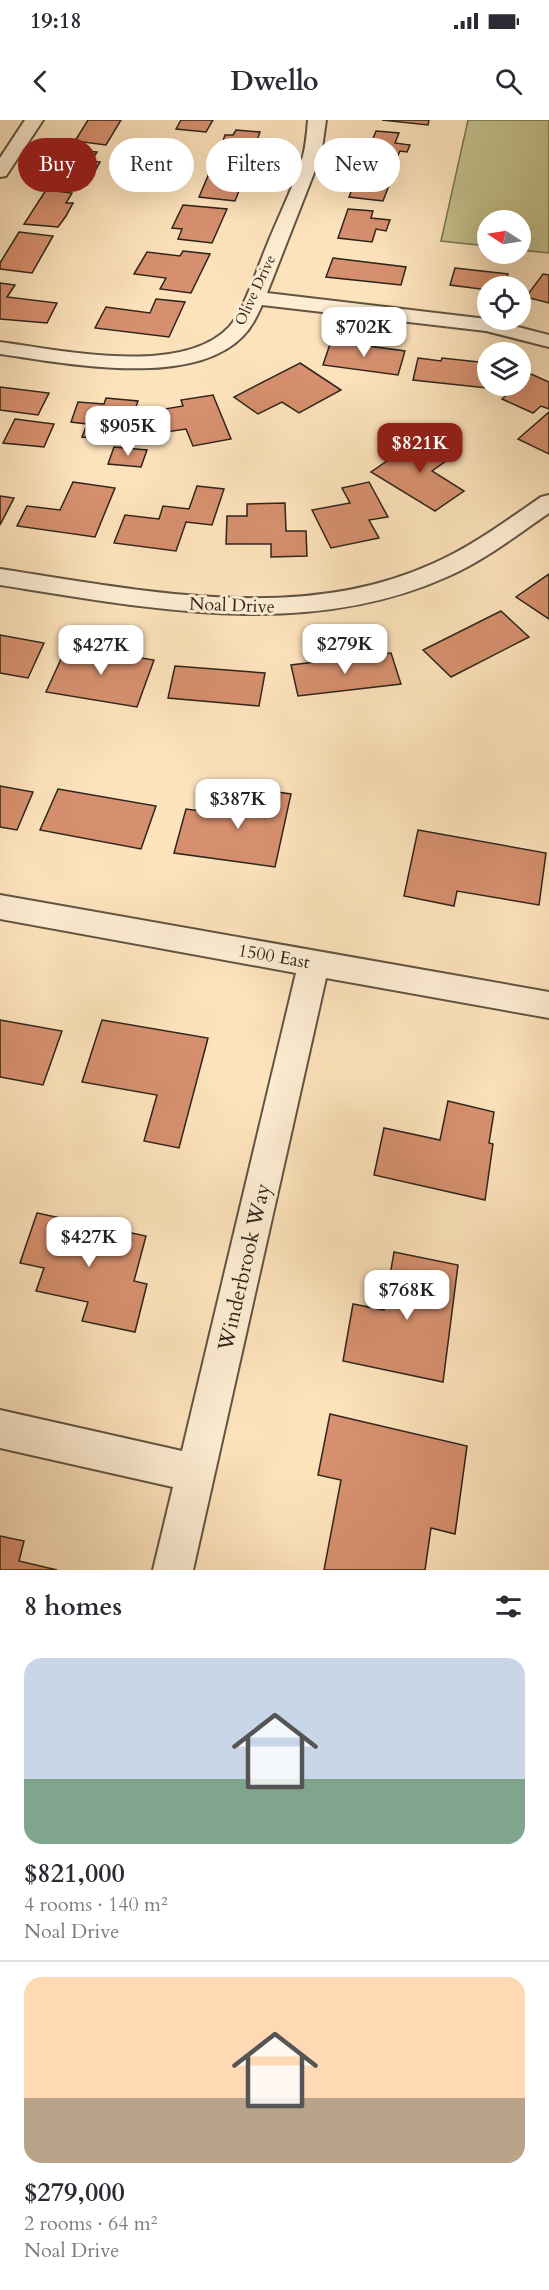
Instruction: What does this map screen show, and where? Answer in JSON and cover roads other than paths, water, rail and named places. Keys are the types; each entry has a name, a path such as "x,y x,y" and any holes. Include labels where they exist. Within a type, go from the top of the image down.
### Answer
{"street":[{"path":"0,172 34,120"},
{"name":"Olive Drive","path":"0,348 120,362 162,362 200,352 235,333 255,298 312,155 317,120"},
{"path":"255,298 467,322 549,341"},
{"name":"Noal Drive","path":"0,577 212,607 272,608 327,603 382,592 426,577 466,558 549,502"},
{"name":"1500 East","path":"0,907 549,1005"},
{"name":"Winderbrook Way","path":"173,1570 314,963"},
{"path":"0,1429 196,1473"}]}
